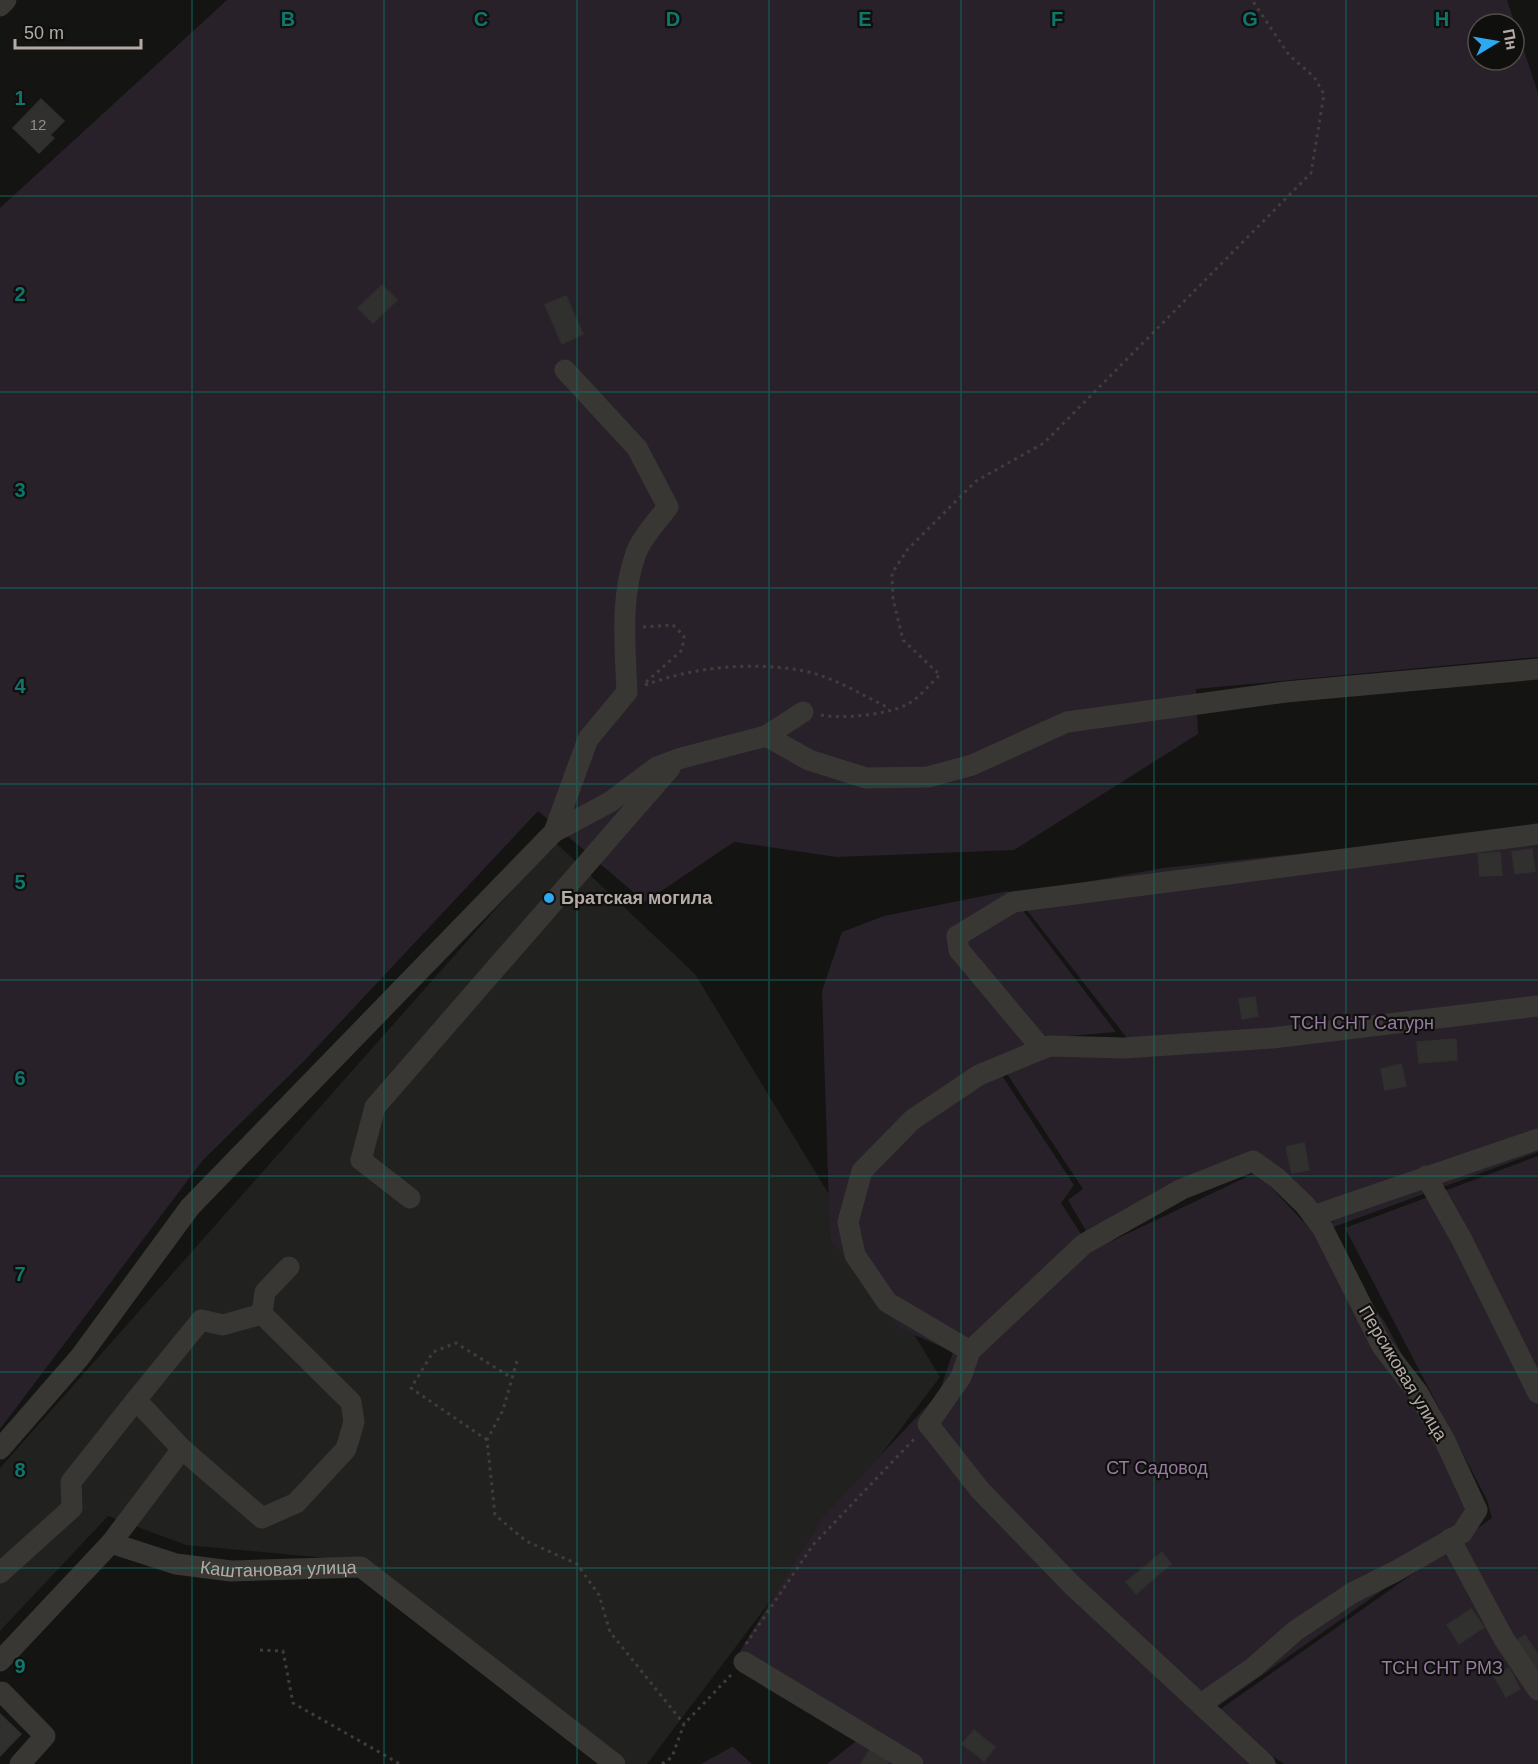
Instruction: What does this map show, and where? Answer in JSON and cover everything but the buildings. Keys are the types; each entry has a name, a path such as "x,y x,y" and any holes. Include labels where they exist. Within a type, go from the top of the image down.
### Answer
{"street":[{"path":"0,6 6,0"},
{"path":"554,832 588,739 627,692 624,629 627,589 637,550 668,507 637,448 565,370"},
{"path":"766,736 809,760 866,777 928,777 972,765 1067,722 1286,692 1538,669"},
{"path":"0,1449 80,1357 190,1207 554,832 610,802 657,767 678,759 766,736 803,712"},
{"path":"410,1198 361,1160 375,1107 678,759"},
{"path":"1042,1049 959,950 957,936 1013,902 1538,834"},
{"path":"1265,1764 1071,1585 980,1490 928,1424 961,1377 970,1352 887,1302 855,1255 848,1222 862,1171 912,1120 979,1075 1049,1046 1124,1048 1272,1038 1538,1006"},
{"path":"1313,1216 1538,1139"},
{"name":"Персиковая улица","path":"970,1352 1084,1244 1182,1189 1253,1161 1277,1178 1323,1229 1382,1346 1418,1393 1434,1422 1477,1510 1462,1533 1450,1539"},
{"path":"1426,1176 1462,1240 1538,1393"},
{"path":"262,1314 265,1292 289,1267"},
{"path":"0,1573 72,1508 71,1482 201,1320 223,1325 262,1314"},
{"path":"136,1400 182,1449 262,1518 296,1503 346,1449 354,1422 351,1402 262,1314"},
{"path":"0,1661 111,1543 182,1449"},
{"path":"1201,1704 1254,1667 1295,1631 1343,1599 1450,1539 1504,1639 1538,1690"},
{"name":"Каштановая улица","path":"111,1543 176,1564 231,1570 361,1567 615,1764"},
{"path":"744,1662 913,1764"},
{"path":"0,1694 2,1692 45,1737 20,1764"}],"path":[{"path":"803,712 840,718 908,704 939,675 903,640 893,599 892,573 908,549 976,481 1044,443 1311,173 1324,94 1314,77 1289,55 1252,0"},
{"path":"624,629 673,625 684,636 682,650 640,687 679,673 746,666 805,671 845,686 890,708"},
{"path":"487,1440 411,1388 433,1352 456,1343 512,1378"},
{"path":"517,1361 503,1410 487,1440 495,1515 526,1542 577,1564 598,1595 610,1632 684,1724"},
{"path":"662,1764 672,1757 684,1724 744,1662 746,1641 813,1545 928,1424"},
{"path":"260,1650 283,1651 293,1703 400,1764"}],"shaded area":[{"path":"555,842 695,974 940,1377 647,1764 627,1764 368,1562 186,1545 108,1516 0,1631 0,1468"}],"green space":[{"path":"227,0 1507,0 1511,12 1466,12 1466,72 1526,72 1526,57 1538,93 1538,657 1196,689 1198,734 1014,850 837,857 734,842 645,902 538,811 304,1061 203,1160 0,1429 0,208"},
{"name":"ТСН СНТ Сатурн","path":"1538,824 1538,1152 1328,1229 1254,1159 1089,1236 1068,1200 1083,1189 999,1062 1130,1042 1015,895 1163,868 1371,846"},
{"name":"СТ Садовод","path":"1008,891 1116,1032 1045,1038 991,1059 1074,1185 1061,1203 1090,1248 1112,1241 1257,1172 1312,1231 1385,1322 1485,1514 1478,1523 1207,1714 1278,1764 925,1764 739,1653 822,1518 939,1393 953,1352 899,1328 830,1239 822,991 842,932 884,916"},
{"name":"ТСН СНТ РМЗ","path":"1538,1156 1538,1764 1284,1764 1212,1715 1492,1518 1487,1500 1345,1228"},
{"path":"864,1735 913,1764 827,1764"},
{"path":"732,1747 752,1764 701,1764"}],"place":[{"name":"Братская могила","path":"549,898"}]}
